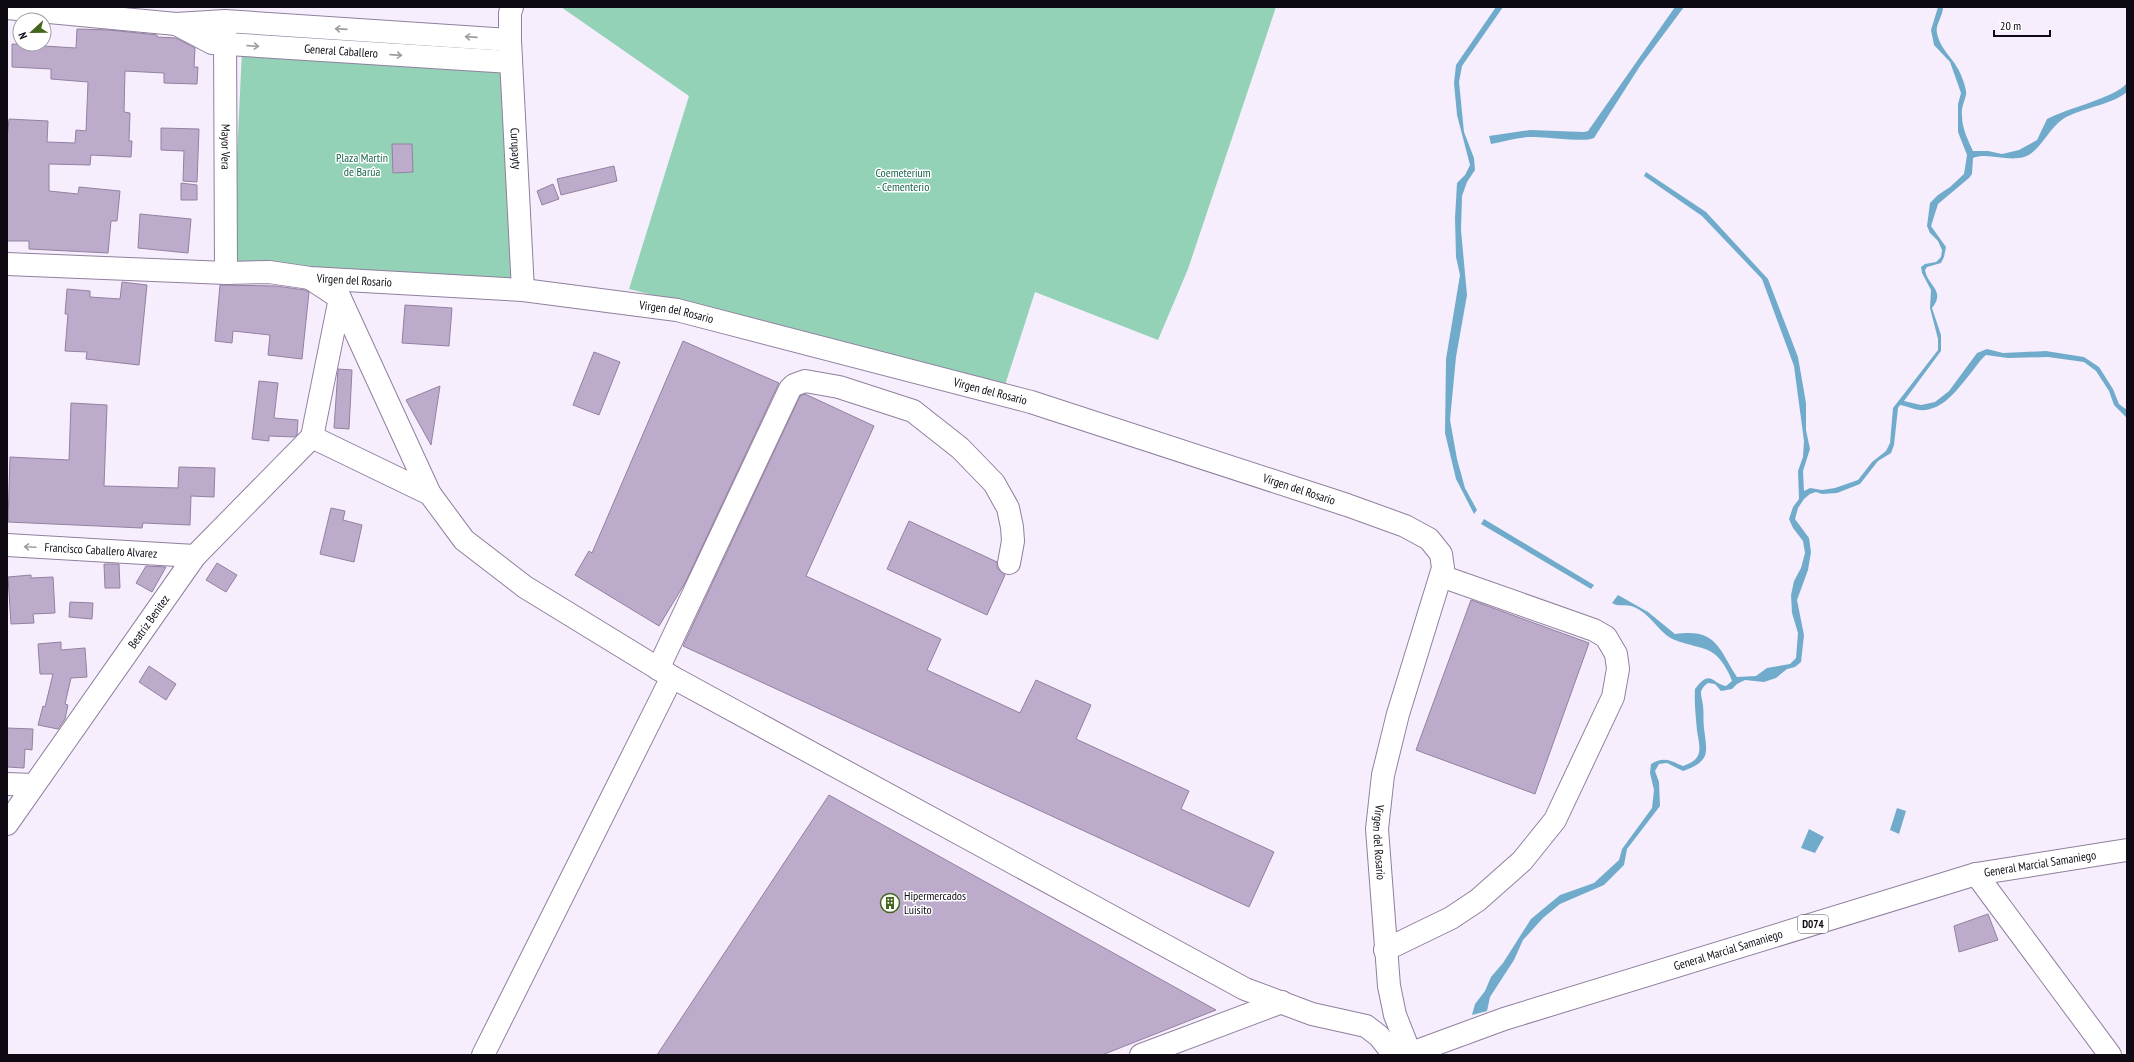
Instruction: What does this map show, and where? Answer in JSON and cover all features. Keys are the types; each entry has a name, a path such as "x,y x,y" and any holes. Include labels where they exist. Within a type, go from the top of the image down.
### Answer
{"street":[{"name":"Curupayty","path":"512,7 510,13 510,40 523,290"},
{"name":"General Caballero","path":"7,8 176,16 219,33 511,62"},
{"name":"General Caballero","path":"219,33 510,40"},
{"name":"Mayor Vera","path":"219,33 219,272"},
{"name":"Virgen del Rosario","path":"7,264 219,272 269,272 310,278 523,290 677,310 1031,402 1347,505 1405,526 1429,539 1436,546 1443,560 1441,576 1398,714 1383,775 1377,829 1385,950 1389,986 1403,1054"},
{"path":"310,278 340,298 430,494 464,540 519,583 665,673 1246,989 1312,1014 1366,1026 1403,1054"},
{"path":"340,298 312,437 430,494"},
{"path":"483,1055 665,673 790,389 799,382 805,380 839,387 913,411 960,448 994,483 1008,508 1013,541 1009,563"},
{"name":"Beatriz Benitez","path":"7,824 195,556 312,437"},
{"name":"Francisco Caballero Alvarez","path":"7,545 195,556"},
{"path":"1385,950 1451,918 1478,900 1522,861 1555,820 1613,697 1618,669 1616,654 1606,637 1594,630 1441,576"},
{"path":"7,784 33,785"},
{"name":"General Marcial Samaniego","path":"1403,1054 1504,1019 1976,874 2127,850"},
{"path":"1976,874 2110,1055"},
{"path":"1141,1055 1282,1002"}],"green space":[{"name":"Coemeterium - Cementerio","path":"561,7 1276,7 1188,269 1158,340 1035,292 1005,385 629,289 689,96"},
{"name":"Plaza Martín de Barúa","path":"242,50 500,69 520,286 232,265"}],"water":[{"path":"1496,7 1503,7 1462,66 1459,82 1464,132 1474,158 1475,170 1467,182 1462,196 1461,230 1467,295 1456,357 1450,420 1457,459 1465,488 1477,510 1474,514 1456,479 1445,433 1446,359 1460,275 1456,257 1455,218 1457,183 1465,175 1470,165 1457,115 1454,83 1456,65"},
{"path":"1675,7 1684,7 1640,66 1594,138 1573,140 1526,137 1491,144 1489,136 1530,130 1588,131"},
{"path":"1938,7 1943,7 1937,27 1937,33 1944,50 1955,64 1963,80 1966,95 1962,110 1962,120 1973,151 1988,151 2002,154 2019,150 2037,140 2047,119 2102,98 2121,88 2127,83 2127,92 2104,104 2063,119 2029,155 2017,158 1979,156 1973,158 1972,174 1969,178 1938,204 1931,226 1946,247 1941,263 1927,267 1925,270 1929,281 1937,293 1936,302 1932,308 1941,335 1941,351 1904,401 1921,405 1935,402 1949,391 1977,353 1987,349 2003,353 2046,351 2084,357 2099,367 2113,389 2119,404 2127,410 2127,418 2114,405 2109,391 2096,371 2084,362 2048,357 2008,358 1986,355 1954,393 1942,404 1927,410 1919,410 1900,405 1898,408 1894,445 1891,453 1878,461 1860,484 1837,493 1822,494 1816,492 1810,494 1804,499 1798,508 1795,519 1809,538 1811,552 1808,570 1797,600 1804,635 1801,662 1795,667 1787,669 1776,678 1764,682 1745,680 1737,684 1732,689 1721,691 1715,684 1708,683 1702,688 1701,693 1706,744 1703,760 1699,764 1683,771 1667,763 1659,764 1655,771 1659,782 1660,806 1627,849 1624,865 1604,885 1560,904 1543,918 1523,940 1514,960 1490,997 1487,1011 1472,1015 1475,1004 1485,991 1491,977 1503,963 1531,919 1560,895 1594,883 1619,860 1622,849 1652,808 1654,790 1650,773 1651,764 1660,760 1667,760 1683,766 1690,763 1697,756 1699,752 1699,743 1695,710 1695,689 1700,683 1708,678 1726,686 1732,681 1719,658 1713,653 1674,640 1637,608 1629,605 1617,605 1612,603 1618,595 1648,612 1675,634 1689,633 1708,637 1720,649 1737,677 1756,676 1767,668 1790,664 1796,658 1798,633 1792,613 1791,595 1794,581 1801,568 1805,553 1803,541 1793,528 1789,519 1793,507 1799,499 1798,471 1803,457 1804,441 1794,366 1762,279 1702,216 1644,176 1646,172 1706,212 1768,279 1798,357 1806,403 1806,430 1810,449 1803,471 1804,491 1810,488 1822,490 1835,488 1858,480 1872,462 1886,451 1890,443 1893,408 1938,350 1938,339 1930,308 1931,290 1922,273 1921,267 1925,264 1936,262 1941,257 1942,250 1938,241 1930,233 1927,226 1930,203 1964,174 1967,155 1958,132 1958,104 1961,93 1950,62 1934,45 1931,30"},
{"path":"1484,519 1594,585 1591,589 1481,524"},
{"path":"1897,808 1906,811 1899,834 1890,830"},
{"path":"1809,829 1824,837 1815,853 1801,848"}],"building":[{"path":"77,29 110,30 157,35 157,37 176,38 195,48 194,67 198,67 197,84 164,83 164,73 125,71 124,112 130,113 129,141 132,141 131,157 91,155 90,165 49,164 49,191 78,194 79,187 120,191 117,221 111,221 108,253 29,249 29,241 7,241 7,140 9,119 48,121 47,142 75,143 76,130 86,131 88,82 51,79 51,69 12,67 12,52 52,52 52,46 76,48"},
{"path":"161,128 199,129 197,182 183,181 184,151 161,150"},
{"path":"392,144 412,144 413,172 393,173"},
{"path":"614,166 617,181 561,195 557,179"},
{"path":"181,183 197,185 197,200 181,200"},
{"path":"553,184 559,199 542,205 537,191"},
{"path":"140,214 191,219 188,253 138,248"},
{"path":"122,282 147,285 139,365 86,359 87,352 65,351 68,314 65,314 67,289 90,291 90,297 120,299"},
{"path":"220,285 276,286 305,290 309,292 302,359 268,355 270,335 233,331 232,343 215,341"},
{"path":"405,305 452,308 449,346 402,343"},
{"path":"683,341 779,383 685,583 659,626 575,575 589,551 592,553"},
{"path":"594,352 620,362 599,415 573,405"},
{"path":"338,369 352,370 349,429 334,428"},
{"path":"259,381 278,383 274,418 298,420 297,435 294,437 269,436 269,441 252,439"},
{"path":"440,386 431,445 406,400"},
{"path":"805,394 874,426 806,576 941,639 927,670 1020,713 1036,680 1091,705 1076,739 1189,791 1181,809 1274,852 1249,907 683,646 800,396"},
{"path":"71,403 107,405 104,486 178,488 179,467 215,468 214,497 191,496 190,525 143,523 142,528 8,522 10,457 69,460"},
{"path":"331,508 345,511 343,520 362,525 354,562 320,554"},
{"path":"909,521 997,562 997,568 1005,575 987,615 887,569"},
{"path":"217,563 237,575 226,592 206,580"},
{"path":"104,564 119,564 120,588 105,588"},
{"path":"146,566 166,567 152,592 136,583"},
{"path":"31,575 31,578 53,577 55,613 33,614 34,623 11,624 8,577"},
{"path":"1471,600 1589,643 1535,794 1416,750"},
{"path":"70,602 93,603 92,619 69,617"},
{"path":"61,642 61,650 85,648 87,677 71,678 65,704 68,705 65,719 58,729 38,725 43,706 45,707 53,674 40,674 38,644"},
{"path":"149,666 176,684 166,700 139,682"},
{"path":"7,728 33,729 32,750 25,749 24,768 7,767"},
{"name":"Hipermercados Luisito","path":"829,795 1216,1010 1102,1055 657,1055"},
{"path":"1988,914 1998,940 1959,952 1954,926"}],"place":[{"name":"Hipermercados Luisito","path":"890,903"}]}
